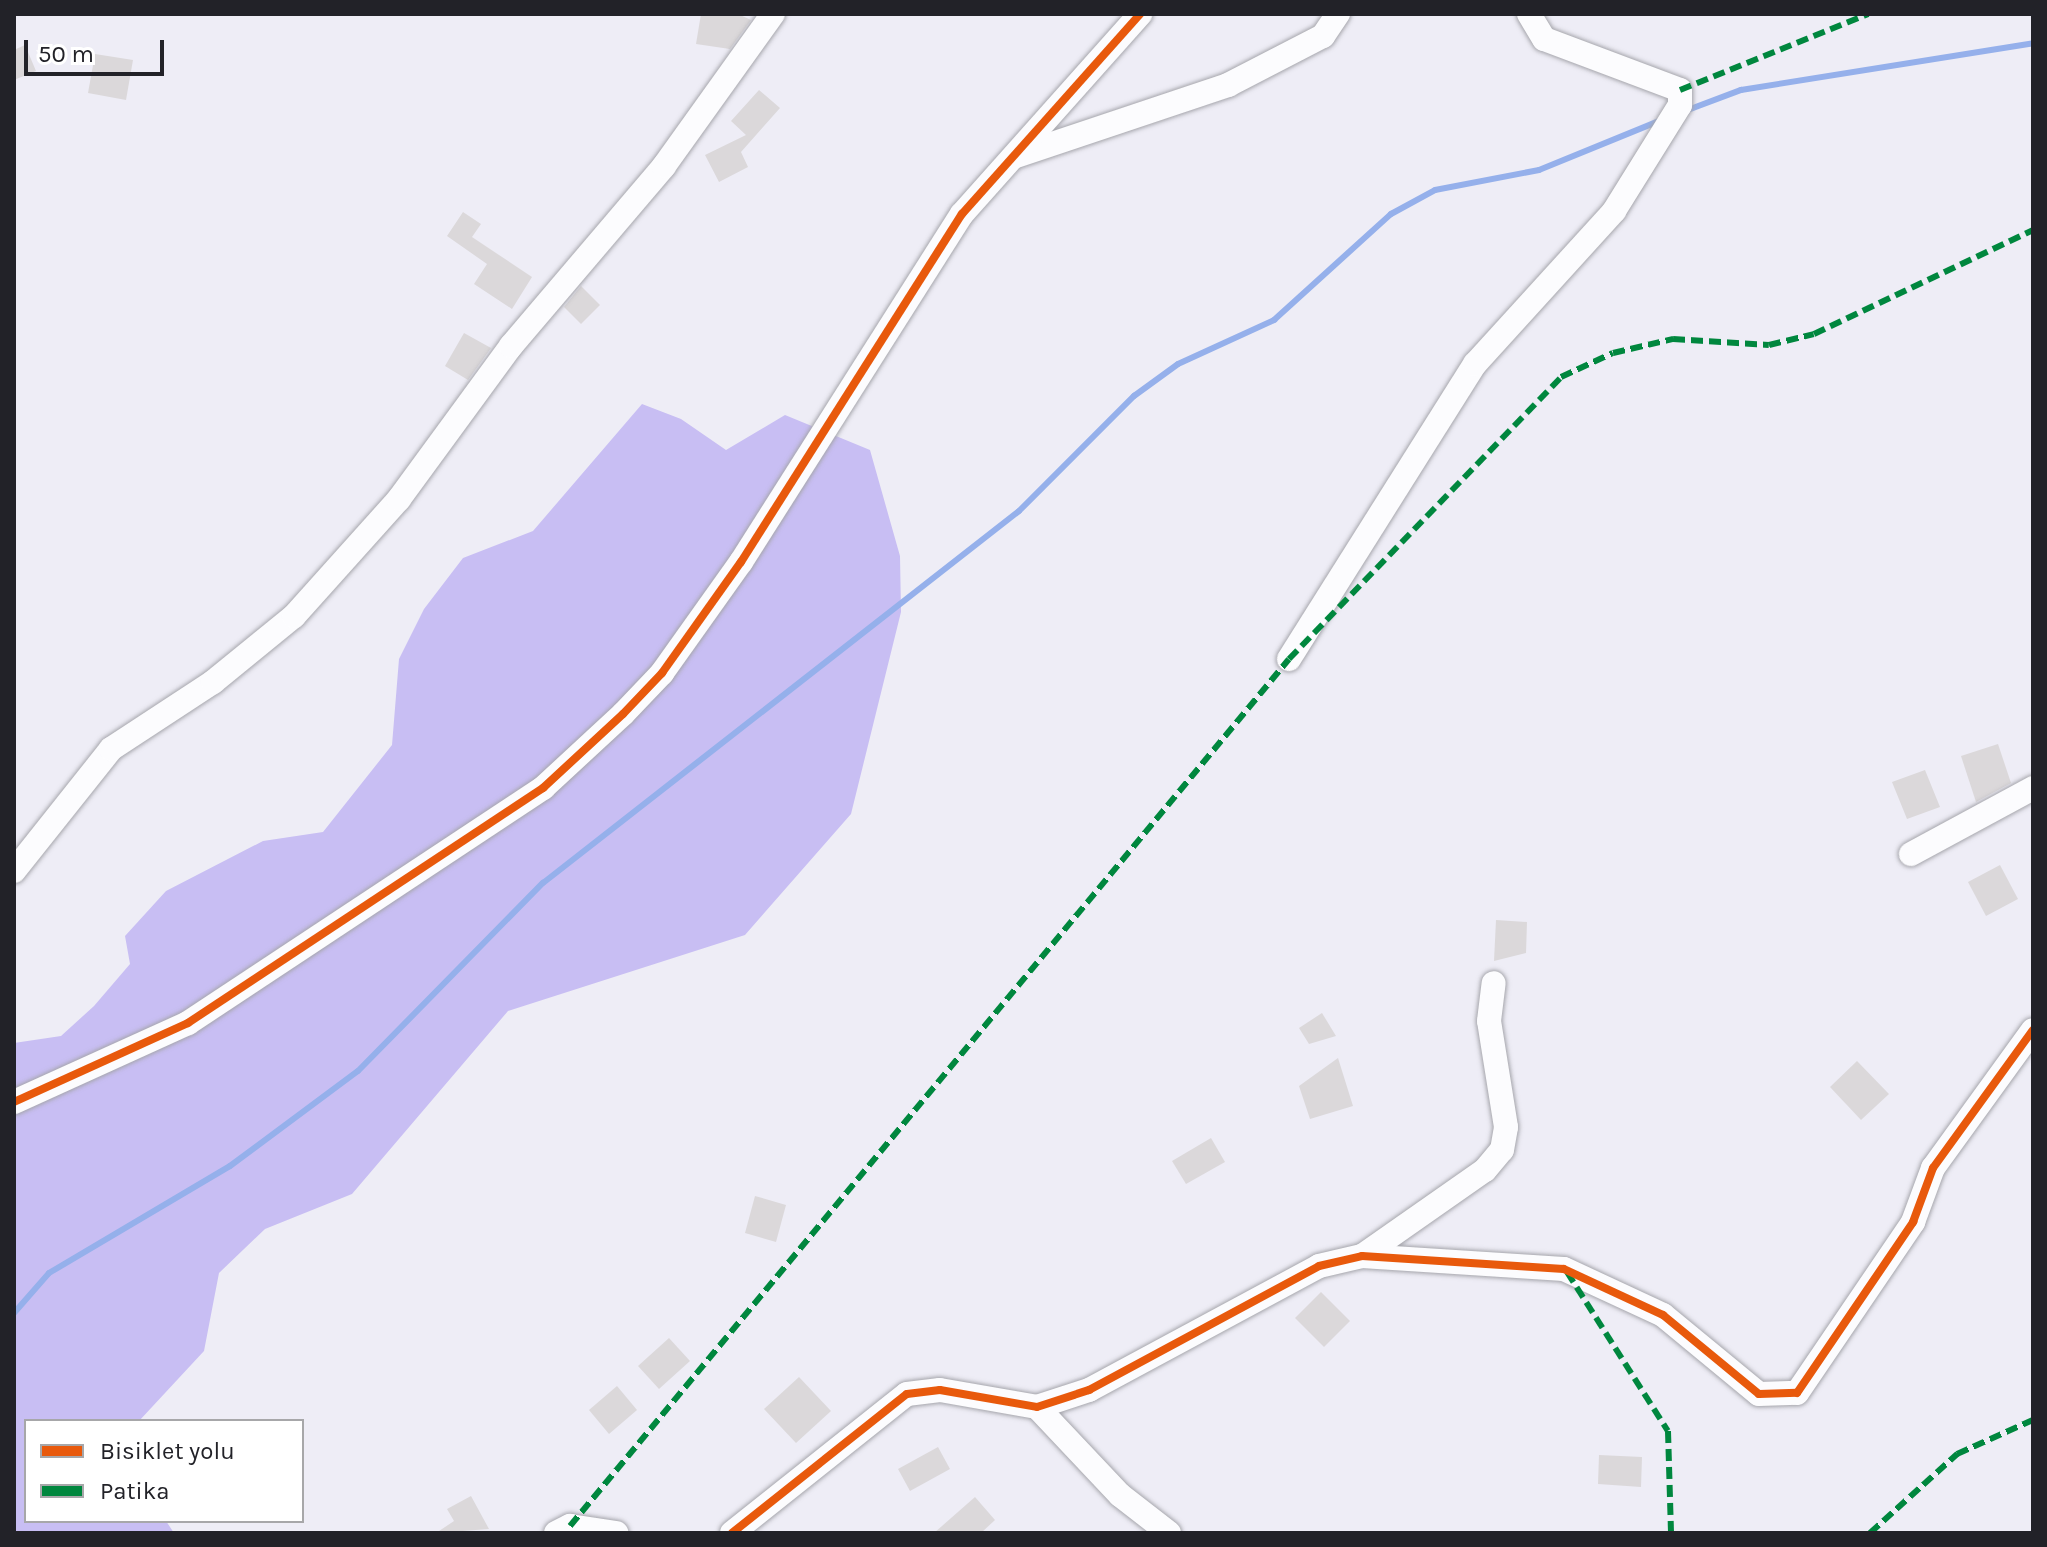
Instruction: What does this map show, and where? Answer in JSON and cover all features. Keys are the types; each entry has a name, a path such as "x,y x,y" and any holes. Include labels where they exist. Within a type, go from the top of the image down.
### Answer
{"street":[{"path":"14,871 111,749 213,682 294,616 378,522 474,404 511,346 664,166 773,14"},
{"path":"14,1102 188,1023 543,788 623,714 662,673 741,562 962,214 1140,14"},
{"path":"1015,156 1228,85 1323,36 1338,14"},
{"path":"1289,659 1475,364 1614,211 1680,105 1680,90 1544,39 1529,14"},
{"path":"1911,854 2033,788"},
{"path":"1362,1256 1485,1170 1502,1150 1506,1127 1489,1021 1494,983"},
{"path":"732,1533 907,1394 940,1390 1037,1407 1089,1390 1319,1266 1362,1256 1564,1269 1629,1294 1708,1346 1759,1394 1780,1399 1797,1393 1822,1362 1913,1222 1933,1168 2033,1030"},
{"path":"1037,1407 1120,1495 1169,1533"},
{"path":"556,1533 570,1526 616,1533"}],"shaded area":[{"path":"642,404 681,419 726,450 785,415 870,450 900,556 901,612 851,814 745,935 508,1011 352,1194 265,1229 219,1273 204,1351 141,1419 24,1419 24,1523 167,1523 174,1533 14,1533 14,1043 61,1036 94,1006 130,964 125,936 166,891 263,841 323,832 392,745 399,659 424,609 463,558 533,531"}],"building":[{"path":"701,14 738,14 751,20 730,49 696,44"},
{"path":"25,45 36,71 14,80 14,50"},
{"path":"95,54 133,60 126,100 88,93"},
{"path":"759,90 780,108 741,152 748,167 719,182 705,155 746,135 731,121"},
{"path":"463,212 481,224 472,237 532,277 512,309 474,284 487,264 447,236"},
{"path":"581,286 600,305 581,324 564,307"},
{"path":"464,333 491,348 468,380 445,366"},
{"path":"1998,744 2011,783 1976,802 1961,756"},
{"path":"1925,770 1940,807 1907,819 1892,782"},
{"path":"2000,865 2018,899 1986,916 1968,882"},
{"path":"1496,920 1527,922 1526,953 1494,961"},
{"path":"1322,1013 1336,1036 1309,1044 1299,1028"},
{"path":"1338,1058 1353,1106 1310,1119 1299,1086"},
{"path":"1857,1061 1889,1094 1861,1120 1830,1087"},
{"path":"1211,1138 1225,1162 1186,1184 1172,1161"},
{"path":"755,1196 786,1205 776,1242 745,1233"},
{"path":"1321,1292 1350,1321 1324,1347 1295,1318"},
{"path":"669,1338 690,1361 659,1389 638,1366"},
{"path":"799,1377 831,1411 796,1443 764,1409"},
{"path":"617,1386 637,1410 609,1434 589,1410"},
{"path":"938,1447 950,1469 910,1491 898,1469"},
{"path":"1599,1455 1642,1457 1641,1487 1598,1484"},
{"path":"471,1496 489,1529 436,1533 454,1521 447,1509"},
{"path":"975,1497 995,1520 981,1533 934,1533"}],"waterway":[{"path":"1685,111 1741,90 2033,43"},
{"path":"14,1313 49,1273 230,1166 358,1071 543,883 1019,511 1134,396 1178,364 1274,320 1391,214 1435,190 1539,170 1659,121"}],"marked path":[{"path":"1680,90 1868,14"},
{"path":"570,1526 1289,659 1561,377 1613,353 1673,339 1769,345 1814,334 2033,230"},
{"path":"1567,1272 1668,1431 1671,1533"},
{"path":"1870,1533 1957,1454 2033,1420"}],"cycle path":[{"path":"14,1102 188,1023 543,788 623,714 662,673 741,562 962,214 1140,14"},
{"path":"732,1533 907,1394 940,1390 1037,1407 1089,1390 1319,1266 1362,1256 1564,1269 1663,1315 1759,1394 1797,1393 1913,1222 1933,1168 2033,1030"}]}
